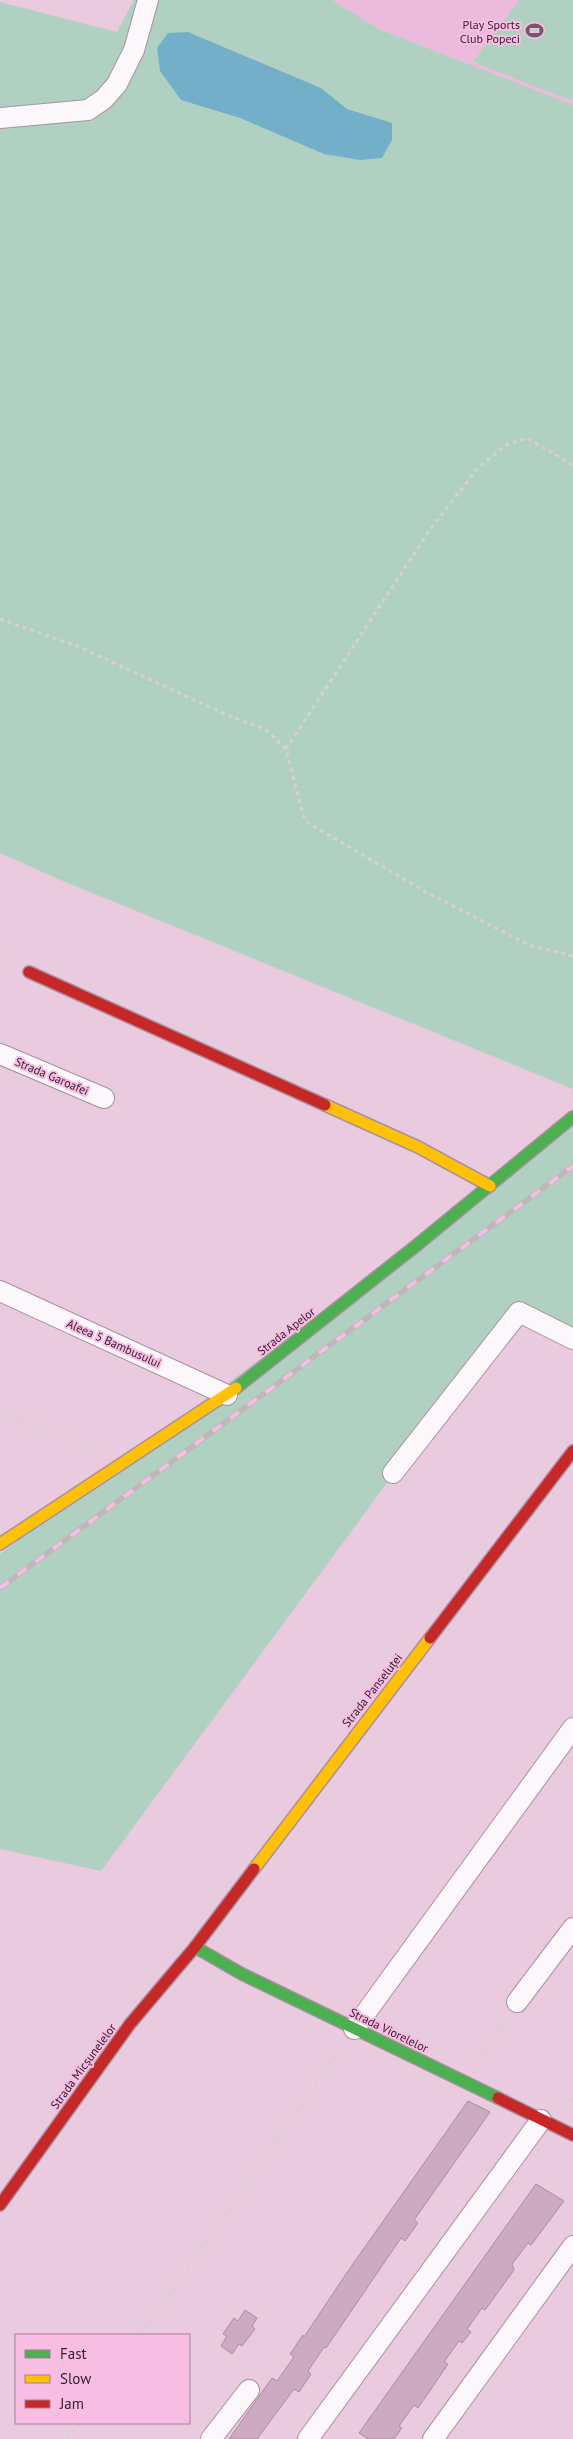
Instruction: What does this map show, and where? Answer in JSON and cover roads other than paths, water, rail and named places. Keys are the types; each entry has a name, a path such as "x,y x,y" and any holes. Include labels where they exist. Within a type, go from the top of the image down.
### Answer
{"street":[{"path":"0,118 88,110 104,99 117,84 134,50 148,0"},
{"path":"29,972 418,1148 490,1186"},
{"name":"Strada Garoafei","path":"0,1054 104,1098"},
{"name":"Strada Apelor","path":"2,1540 227,1395 490,1186 573,1117"},
{"name":"Aleea 5 Bambusului","path":"0,1292 227,1395"},
{"path":"393,1473 519,1312 573,1339"},
{"name":"Strada Panseluței","path":"195,1948 296,1812 573,1451"},
{"path":"354,2029 573,1728"},
{"path":"517,2002 573,1928"},
{"name":"Strada Viorelelor","path":"195,1948 242,1974 573,2135"},
{"name":"Strada Micșunelelor","path":"0,2205 130,2024 195,1948"},
{"path":"308,2439 541,2120"},
{"path":"433,2439 573,2246"},
{"path":"212,2439 249,2390"}],"water":[{"path":"188,32 321,88 347,109 392,123 392,140 382,158 360,160 324,154 240,118 181,100 160,71 157,48 168,33"}],"railway":[{"path":"0,1588 573,1166"}],"place":[{"name":"Play Sports Club Popeci","path":"534,31"}]}
